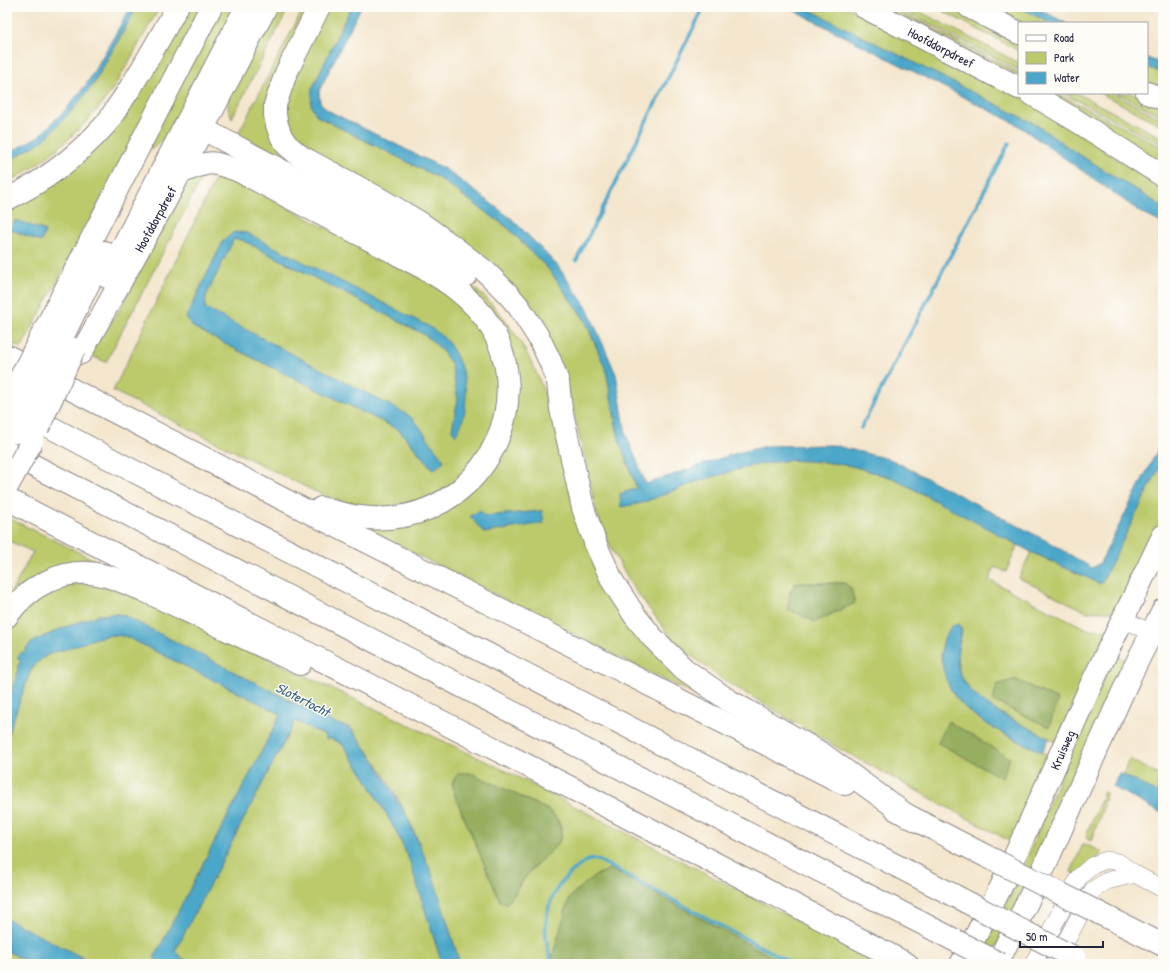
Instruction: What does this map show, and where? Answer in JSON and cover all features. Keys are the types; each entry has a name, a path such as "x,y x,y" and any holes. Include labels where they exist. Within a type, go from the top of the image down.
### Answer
{"highway":[{"path":"7,199 21,193 52,172 82,148 106,123 138,77 177,7"},
{"name":"Hoofddorpdreef","path":"65,344 211,7"},
{"path":"176,143 246,7"},
{"name":"Hoofddorpdreef","path":"7,404 65,344 180,173 266,7"},
{"path":"319,7 286,73 275,105 275,115 281,136 287,145 300,156 419,222 452,245 486,272 508,294 528,320 539,338 558,382 561,409 583,508 596,545 613,582 635,616 652,637 684,669 728,700 821,753 910,816"},
{"name":"Hoofddorpdreef","path":"864,7 1018,87"},
{"path":"969,7 1018,32"},
{"path":"204,88 204,129 420,244 448,261 472,279 499,304 532,345 561,409"},
{"path":"1148,93 1163,99"},
{"path":"1032,94 1071,117 1163,176"},
{"name":"Hoofddorpdreef","path":"7,487 20,440 144,174 156,155 204,129"},
{"path":"180,173 203,163 216,163 239,171 444,279 468,299 484,317 492,331 504,360 508,393 504,423 499,438 493,451 476,476 456,494 425,510 404,516 367,518 352,516 279,498"},
{"path":"7,356 279,498 1163,945"},
{"path":"7,404 125,467 1081,961"},
{"path":"20,440 998,964 1035,887 1083,778 1160,625"},
{"path":"7,499 499,751 908,964"},
{"name":"Kruisweg","path":"961,964 1008,872 1091,685 1163,536"},
{"path":"7,616 21,598 48,580 78,573 102,575 129,584 291,660 499,751"}],"street":[{"path":"1123,619 1160,625"},
{"path":"1033,964 1079,877 1093,865 1102,861 1118,862 1163,889"},
{"path":"1054,964 1093,890 1107,881 1136,874"}],"green space":[{"path":"137,7 160,7 114,87 93,114 66,141 37,164 7,182 7,162 44,140 75,107 93,85"},
{"path":"184,7 204,7 123,162 21,348 7,341 7,205 60,175","holes":["15,220 45,231 41,242 10,229"]},
{"path":"218,7 239,7 173,135 162,140 152,149 146,146"},
{"path":"273,7 289,7 232,118 228,108 229,92"},
{"path":"304,7 316,7 281,75 284,149 280,156 238,134"},
{"path":"325,7 351,7 312,89 317,116 437,177 508,228 549,270 585,320 606,370 619,440 642,503 695,482 750,466 789,460 825,462 852,466 893,478 1018,544 1006,572 995,567 989,580 1089,630 1108,629 1056,742 985,705 970,690 958,667 957,654 962,631 959,624 952,626 945,637 941,650 942,663 954,695 963,706 998,731 1050,756 1015,844 840,749 722,679 677,645 635,590 612,550 597,514 571,400 525,306 298,145 285,124 284,98","holes":["844,583 788,606 790,592 795,584"]},
{"path":"804,7 847,7 1038,106 1163,190 1163,207 1072,150 1035,124"},
{"path":"885,7 892,7 1018,72 1018,75"},
{"path":"897,7 911,7 1018,62 1018,69"},
{"path":"935,7 949,7 1018,43 1018,50"},
{"path":"982,7 1019,7 1048,22 1018,23"},
{"path":"1148,67 1163,73 1163,93 1148,87"},
{"path":"1052,94 1059,94 1163,148 1163,164 1089,115"},
{"path":"1065,94 1078,94 1163,138 1163,145"},
{"path":"1102,94 1114,94 1163,120 1163,126"},
{"path":"1119,94 1134,94 1163,105 1163,117"},
{"path":"206,170 106,362 87,354 118,312 176,204 192,178"},
{"path":"219,171 442,290 458,302 488,341 495,365 498,386 496,414 490,437 474,463 452,485 428,498 387,507 352,506 314,491 113,391","holes":["234,232 446,340 465,410 452,430 458,399 451,363 438,346 425,335 242,240 234,238 206,296 205,308 420,427 433,470 399,430 225,344 186,317"]},
{"path":"460,276 486,298 504,318 520,341 534,367 548,402 577,516 589,550 723,703 720,708 354,523 462,494 512,393","holes":["480,510 485,516 542,511 484,533"]},
{"path":"1163,460 1163,513 1118,611 1087,612 1019,578 1031,552 1101,584"},
{"path":"7,517 111,568 9,596 33,552 7,540"},
{"path":"94,583 142,599 496,766 882,964 785,964 610,869 598,874 575,892 566,909 552,958 555,964 460,964 443,908 423,852 411,825 398,798 383,773 358,737 349,727 334,723 123,615 118,614 101,615 86,619 34,641 26,648 24,653 21,652 18,658 21,660 7,704 7,634 29,604 62,585","holes":["456,776 548,810 554,815 560,825 561,836 559,841 556,846 527,875 509,901 507,903 502,903 455,796 452,783"]},
{"path":"844,583 851,588 855,603 815,622 788,609 790,592 795,584"},
{"path":"108,635 127,637 281,714 154,958 161,964 95,964 7,919 7,737 30,672 36,664 47,655"},
{"path":"1115,655 1128,661 988,964 975,964 1026,860 1072,748"},
{"path":"1015,679 1058,700 1049,727 993,701 997,685"},
{"path":"295,721 326,736 328,740 329,738 342,744 364,775 397,833 410,862 442,964 189,964 175,951"},
{"path":"948,721 1010,758 1002,778 938,743"},
{"path":"1129,759 1163,778 1163,796 1123,775"},
{"path":"459,773 470,773 478,776 548,810 557,819 561,829 560,840 556,846 520,883 513,896 507,903 502,903 500,901 455,796 453,784"},
{"path":"1104,792 1106,793 1105,801 1102,803 1104,805 1091,841 1087,839 1086,835"},
{"path":"1083,844 1102,852 1099,857 1077,875 1071,872"},
{"path":"610,869 785,964 555,964 552,958 569,899 588,881 598,874"},
{"path":"7,951 32,964 7,964"}],"water":[{"path":"131,7 137,7 93,85 44,140 7,162 7,154 39,136 67,108 86,85"},
{"path":"351,7 361,7 319,91 320,102 327,110 445,169 512,219 557,265 587,308 616,374 626,434 646,484 733,454 767,446 833,445 892,460 1047,541 1092,568 1100,563 1163,439 1163,460 1101,584 1031,552 893,478 852,466 825,462 789,460 750,466 695,482 642,503 621,507 620,494 637,488 619,440 606,370 585,320 549,270 508,228 437,177 317,116 311,105 312,89"},
{"path":"787,7 804,7 1035,124 1072,150 1163,207 1163,224 1142,213 1016,124"},
{"path":"1019,7 1035,7 1064,22 1048,22"},
{"path":"1148,58 1163,64 1163,73 1148,67"},
{"path":"16,220 45,231 41,242 10,229"},
{"path":"234,232 247,233 430,327 447,341 454,351 459,363 465,387 465,412 456,435 452,430 458,399 451,363 438,346 425,335 242,240 234,239 206,296 205,308 410,416 420,427 444,461 434,470 399,430 193,327 186,317 223,241"},
{"path":"480,510 485,516 542,511 544,523 484,533 470,516"},
{"path":"99,615 123,615 334,723 350,728 376,763 406,815 433,876 460,964 442,964 410,862 397,833 364,775 342,744 329,738 328,740 325,738 326,736 295,721 175,951 189,964 161,964 154,958 281,714 127,637 112,635 51,653 39,661 30,672 7,737 7,704 21,660 17,658 21,652 24,653 28,646 33,642 63,628"},
{"path":"958,624 960,625 962,631 957,654 957,662 961,676 969,688 993,709 1049,738 1042,752 1010,737 979,719 966,708 955,695 946,680 942,662 942,652 943,642 947,633 953,625 956,626"},
{"path":"1119,773 1163,796 1163,814 1113,787"},
{"path":"7,919 95,964 32,964 7,951"}],"waterway":[{"path":"576,261 704,7"},
{"path":"861,428 1009,143"},
{"path":"553,964 548,951 546,937 548,911 552,899 558,887 567,876 583,863 594,859 793,964"}],"water label":[{"name":"Slotertocht","path":"303,699"}]}
